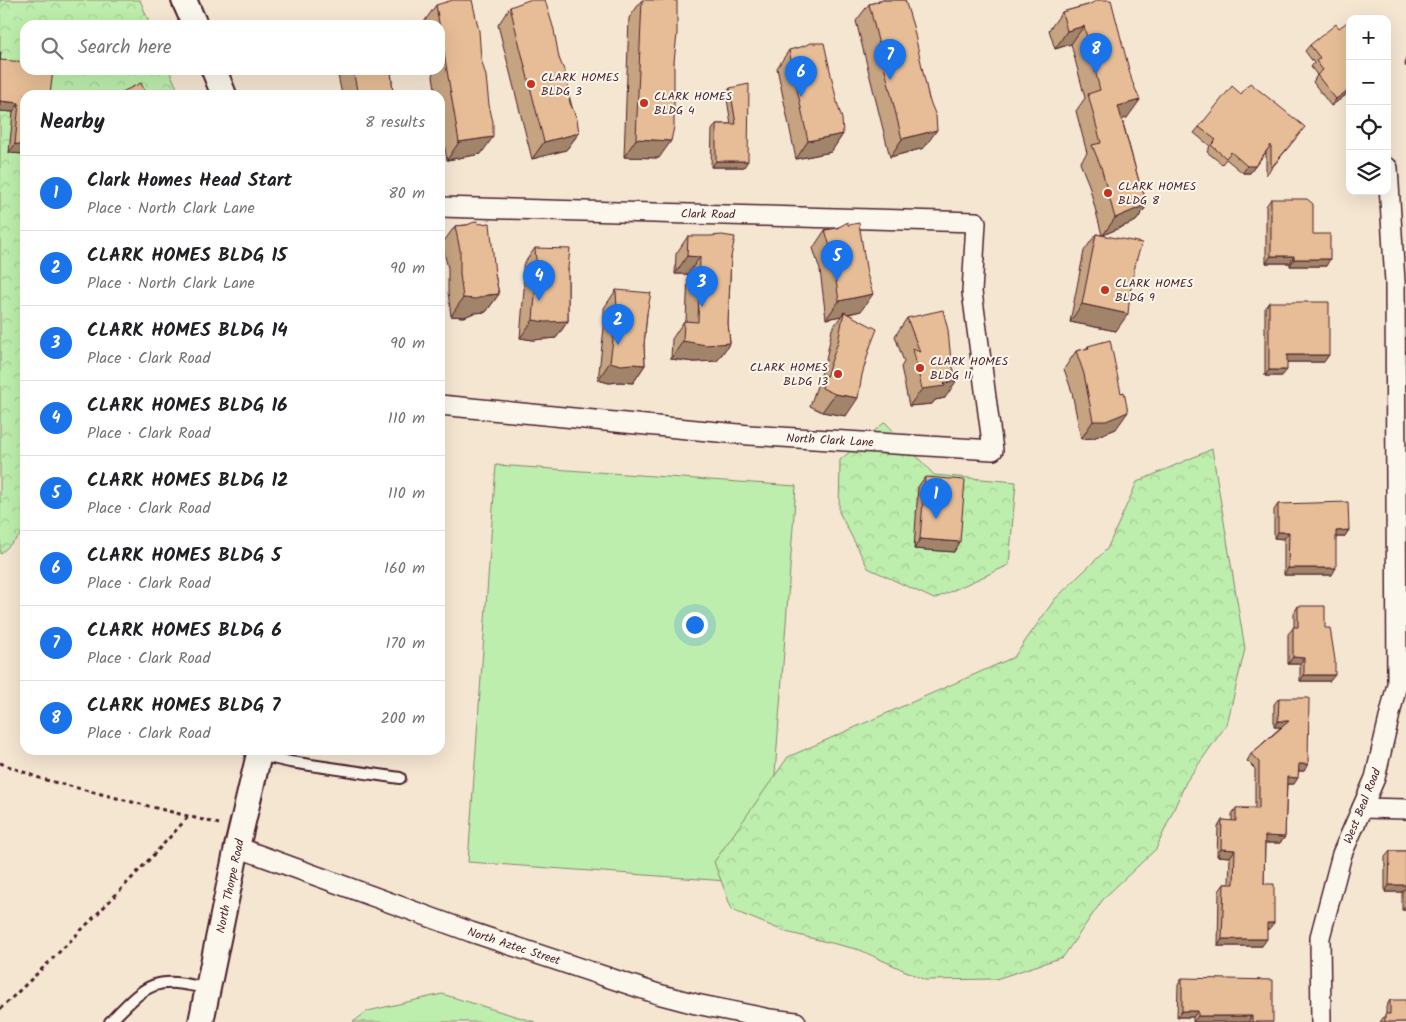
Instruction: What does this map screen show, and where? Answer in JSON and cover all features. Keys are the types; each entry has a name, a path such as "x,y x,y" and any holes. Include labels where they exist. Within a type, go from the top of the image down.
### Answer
{"street":[{"path":"184,0 193,20"},
{"path":"216,75 222,90"},
{"name":"West Beal Road","path":"1321,1022 1320,936 1342,854 1375,778 1397,684 1400,282 1391,195"},
{"name":"Clark Road","path":"445,207 976,222"},
{"name":"North Clark Lane","path":"445,405 749,435 993,450 972,292 976,222"},
{"name":"North Thorpe Road","path":"201,1022 237,847 260,755"},
{"path":"1362,808 1406,809"},
{"name":"North Aztec Street","path":"237,847 471,932 658,994 760,1017 796,1022"}],"lane":[{"path":"267,755 290,762 400,778"},
{"path":"110,1022 138,993 150,986 176,982 208,989"}],"path":[{"path":"0,763 42,779 220,824"},
{"path":"0,1009 52,960 123,888 188,817"}],"green space":[{"path":"0,0 140,0 148,20 20,20 20,75 171,75 178,90 20,90 20,536 0,554"},
{"path":"885,422 934,475 1016,482 1009,565 934,599 868,568 839,512 840,460"},
{"path":"1212,449 1245,649 1227,724 1186,782 1156,849 1104,898 1063,957 996,979 925,980 860,950 786,932 732,910 714,862 788,757 1014,657 1055,599 1107,549 1137,482"},
{"path":"496,465 796,486 767,884 468,862"},
{"path":"442,994 535,1022 353,1022 368,1011"}],"building":[{"path":"453,0 472,0 479,31 481,59 486,76 493,122 493,137 459,142 445,59 445,20 439,20 436,5"},
{"path":"529,0 545,0 554,30 559,58 566,75 570,103 577,119 579,133 544,142 510,7"},
{"path":"642,0 677,1 677,34 674,62 674,127 671,141 636,139"},
{"path":"880,0 905,0 913,26 929,99 936,116 937,130 902,139 869,4"},
{"path":"1098,0 1111,0 1132,81 1140,100 1118,106 1140,185 1148,204 1115,218 1101,167 1092,145 1101,143 1088,94 1100,90 1084,26 1067,31 1062,12 1088,5"},
{"path":"1346,23 1346,92 1336,99 1317,75 1323,70 1316,61 1320,58 1310,45 1336,24 1339,28"},
{"path":"811,43 824,43 842,119 843,134 808,141 789,50"},
{"path":"0,60 20,62 20,75 52,75 51,90 20,90 20,144 15,144 19,103 0,101"},
{"path":"354,75 391,75 393,90 357,90"},
{"path":"141,83 144,90 126,90"},
{"path":"1250,83 1305,127 1271,168 1271,145 1255,166 1247,166 1231,152 1226,158 1211,145 1216,140 1199,127 1232,86 1241,94"},
{"path":"749,84 748,161 716,161 716,124 736,124 730,88"},
{"path":"1271,199 1307,199 1313,204 1313,234 1330,234 1330,259 1294,259 1294,256 1271,256"},
{"path":"477,221 478,224 490,223 499,294 487,295 476,299 463,298 460,250 455,226 467,225"},
{"path":"848,222 848,225 859,223 867,274 873,294 839,301 832,253 825,230 837,228"},
{"path":"1096,234 1142,243 1136,261 1128,314 1082,304"},
{"path":"722,235 735,237 731,257 728,323 730,343 706,345 683,341 684,321 698,322 700,257 687,256 688,236"},
{"path":"535,248 570,249 568,321 545,322 533,320 537,271"},
{"path":"616,290 651,293 644,345 645,365 621,365 610,362 617,310"},
{"path":"1269,302 1329,302 1329,355 1287,355 1287,370 1269,370"},
{"path":"943,310 948,330 951,361 957,380 944,383 945,386 922,389 913,349 920,352 907,318"},
{"path":"844,312 877,329 862,375 858,398 835,394 822,388 838,342"},
{"path":"1110,340 1121,393 1124,392 1128,412 1106,421 1093,421 1084,374 1076,351"},
{"path":"925,477 965,480 960,542 920,539"},
{"path":"1348,502 1349,530 1336,531 1336,568 1288,568 1289,532 1278,532 1278,504"},
{"path":"1298,606 1325,606 1325,628 1330,628 1335,660 1335,675 1304,675 1304,658 1293,657 1293,627 1298,627"},
{"path":"1279,698 1309,698 1308,764 1299,764 1298,778 1287,777 1285,837 1265,836 1264,884 1274,884 1274,923 1267,923 1267,939 1222,939 1224,884 1234,884 1235,850 1221,849 1222,820 1236,821 1236,808 1259,809 1259,762 1251,754 1289,721 1278,721"},
{"path":"1390,851 1406,851 1406,885 1389,885"},
{"path":"1182,978 1273,980 1273,1022 1252,1022 1252,1016 1198,1016 1198,1011 1182,1011"},
{"path":"1390,1000 1406,1000 1406,1022 1385,1022 1385,1014 1390,1014"}],"place":[{"name":"CLARK HOMES BLDG 7","path":"1096,74"},
{"name":"CLARK HOMES BLDG 6","path":"890,80"},
{"name":"CLARK HOMES BLDG 3","path":"531,84"},
{"name":"CLARK HOMES BLDG 5","path":"801,97"},
{"name":"CLARK HOMES BLDG 4","path":"644,103"},
{"name":"CLARK HOMES BLDG 8","path":"1108,193"},
{"name":"CLARK HOMES BLDG 12","path":"837,281"},
{"name":"CLARK HOMES BLDG 9","path":"1105,290"},
{"name":"CLARK HOMES BLDG 16","path":"539,301"},
{"name":"CLARK HOMES BLDG 14","path":"702,307"},
{"name":"CLARK HOMES BLDG 15","path":"618,345"},
{"name":"CLARK HOMES BLDG 11","path":"920,368"},
{"name":"CLARK HOMES BLDG 13","path":"838,374"},
{"name":"Clark Homes Head Start","path":"936,519"}]}
